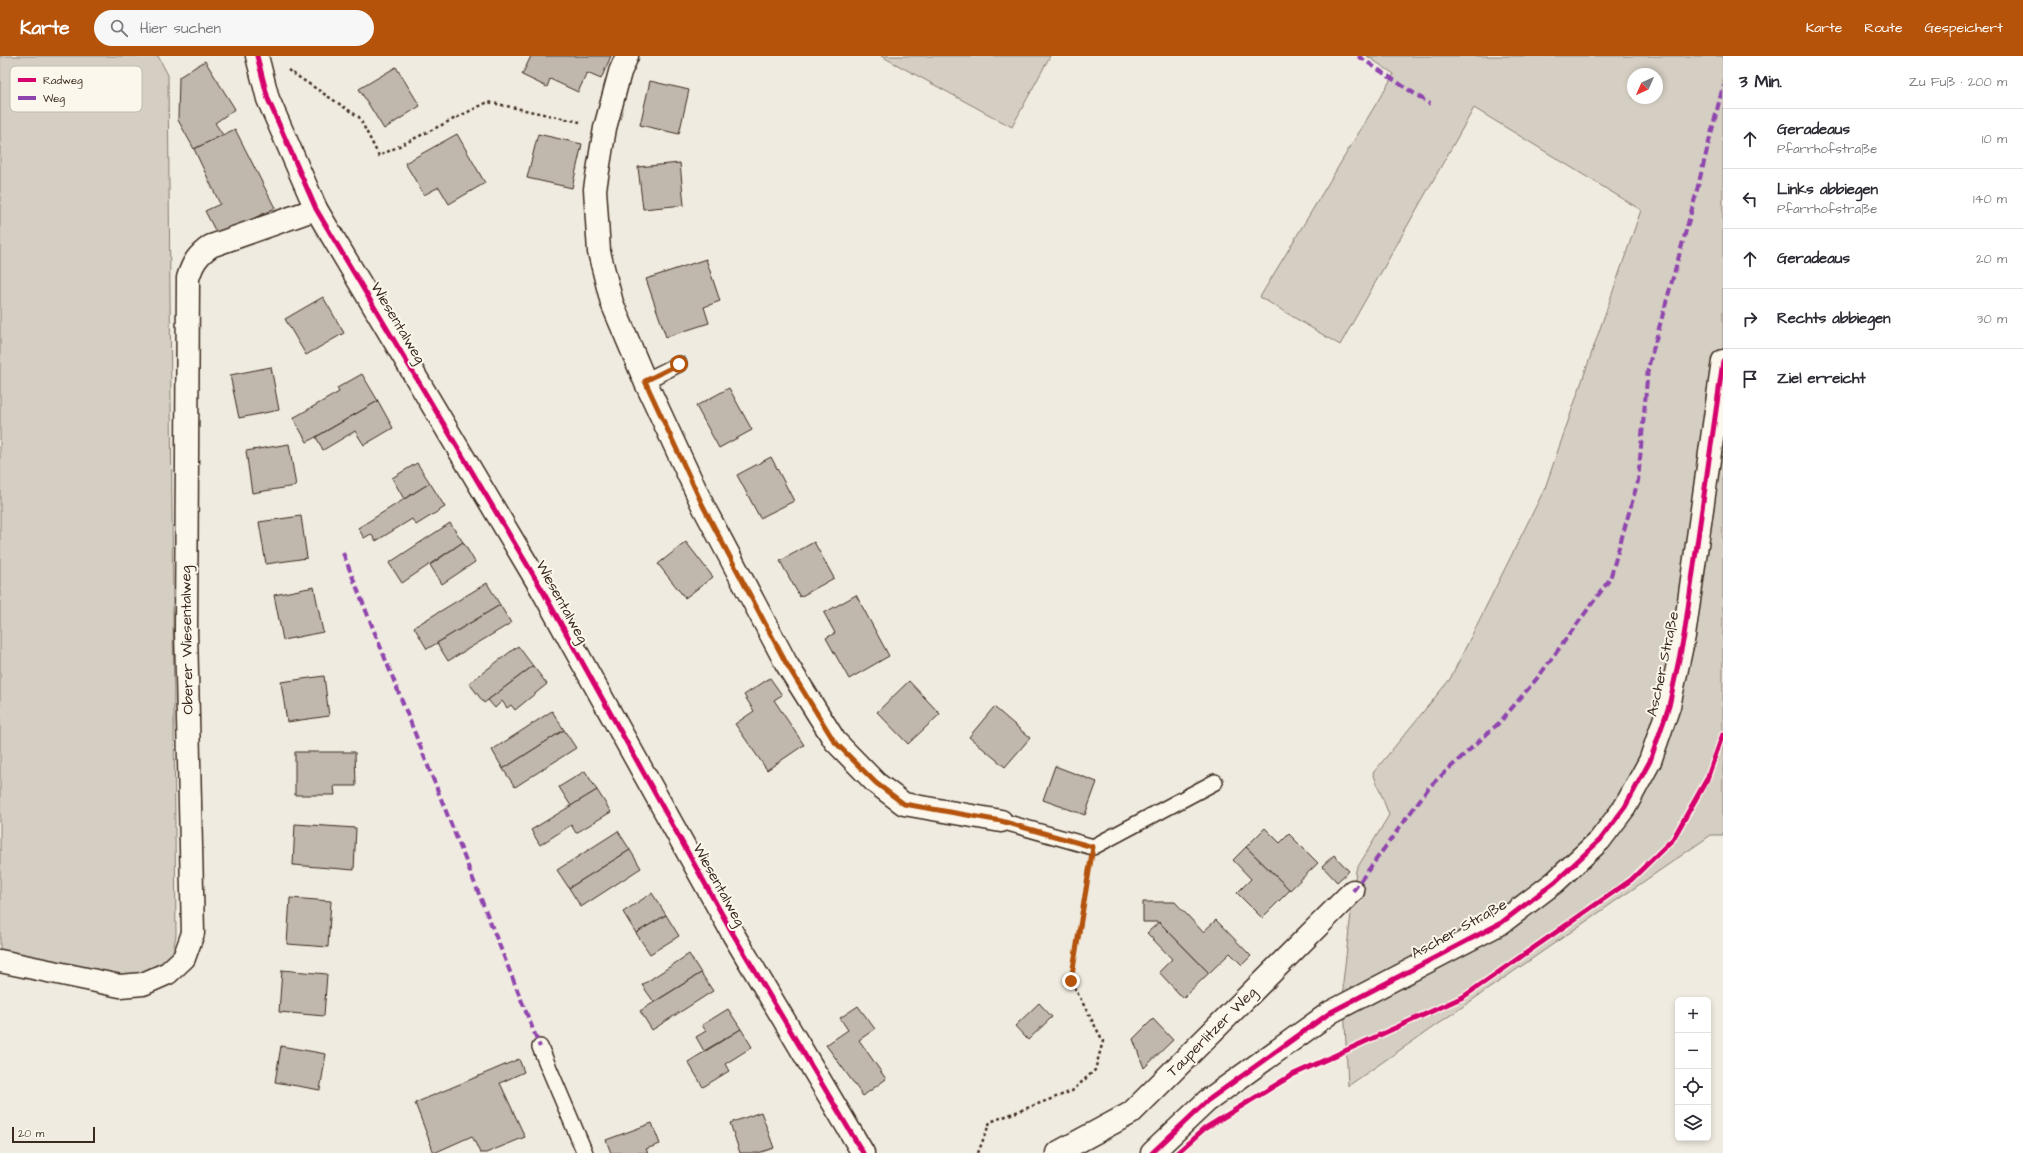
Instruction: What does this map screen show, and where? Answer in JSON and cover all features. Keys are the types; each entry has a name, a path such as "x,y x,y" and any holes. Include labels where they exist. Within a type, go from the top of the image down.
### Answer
{"street":[{"path":"627,56 620,72 605,128 595,189 599,252 612,303 645,381 703,506 786,663 834,741 876,783 904,804 1001,821"},
{"name":"Wiesentalweg","path":"258,57 268,99 316,209 541,588 732,934 863,1153"},
{"name":"Oberer Wiesentalweg","path":"0,961 120,986 143,984 168,974 184,958 193,933 186,631 188,278 195,260 211,246 316,209"},
{"name":"Ascher Straße","path":"1152,1153 1207,1101 1331,1012 1501,923 1566,872 1600,840 1625,807 1650,761 1669,706 1684,636 1723,361"},
{"name":"Tauperlitzer Weg","path":"1057,1153 1131,1113 1352,891"}],"lane":[{"path":"645,381 679,364"},
{"path":"1001,821 1093,847 1215,782"},
{"path":"540,1047 585,1153"}],"path":[{"path":"258,57 287,69 359,117 379,156 488,102 605,128"},
{"path":"978,1153 990,1122 1072,1091 1095,1070 1103,1041 1071,981 1093,847"}],"shaded area":[{"path":"0,56 158,56 168,75 176,935 172,956 140,981 0,953"},
{"path":"881,56 1050,56 1012,127"},
{"path":"1367,56 1723,56 1723,835 1711,835 1348,1086 1343,982 1356,870 1389,815 1373,773 1450,679 1545,488 1641,210 1474,108 1340,345 1260,297 1394,74"}],"building":[{"path":"531,56 611,56 601,79 587,73 578,92 550,79 547,87 522,75"},
{"path":"205,61 235,109 215,123 223,135 194,149 178,120 179,77"},
{"path":"396,67 420,106 384,129 359,89"},
{"path":"650,81 689,90 679,134 640,125"},
{"path":"235,129 275,208 218,236 205,211 220,204 194,149"},
{"path":"457,134 485,183 449,204 439,187 424,195 405,163"},
{"path":"538,134 582,144 572,188 527,178"},
{"path":"680,163 684,205 643,209 638,167"},
{"path":"706,259 720,301 704,307 709,323 666,337 646,279"},
{"path":"323,297 344,333 306,355 285,319"},
{"path":"271,367 279,410 239,418 230,375"},
{"path":"362,374 378,401 307,442 293,418 339,392 337,388"},
{"path":"729,388 752,430 719,448 696,406"},
{"path":"378,401 393,428 364,445 355,431 323,450 316,437"},
{"path":"289,444 296,486 252,493 246,451"},
{"path":"771,457 794,501 760,518 737,475"},
{"path":"417,463 430,483 404,499 392,478"},
{"path":"430,483 445,507 416,525 412,519 376,541 371,534 364,538 358,528"},
{"path":"301,516 307,558 266,564 259,522"},
{"path":"450,523 463,542 402,583 389,563"},
{"path":"463,542 475,562 442,584 430,565"},
{"path":"686,542 713,577 685,598 658,564"},
{"path":"814,542 834,578 800,597 780,561"},
{"path":"487,583 500,605 427,649 414,627"},
{"path":"314,587 323,632 283,640 274,595"},
{"path":"856,595 889,656 849,679 826,638 835,633 824,613"},
{"path":"500,605 511,623 448,661 437,643"},
{"path":"518,646 533,666 484,703 469,683"},
{"path":"533,666 547,684 515,710 511,705 507,708 502,701 495,708 488,700"},
{"path":"324,676 329,716 287,722 281,682"},
{"path":"770,678 782,695 774,700 804,745 767,770 735,724 754,711 744,695"},
{"path":"909,681 940,714 908,744 877,712"},
{"path":"994,707 1030,738 1005,767 969,737"},
{"path":"552,711 564,730 503,769 492,750"},
{"path":"564,730 576,748 515,787 503,769"},
{"path":"295,752 355,752 356,786 334,786 335,795 295,795"},
{"path":"1055,766 1097,782 1085,815 1043,800"},
{"path":"585,771 597,790 571,806 559,787"},
{"path":"597,790 611,812 576,833 571,825 540,845 531,830"},
{"path":"295,824 356,828 354,870 293,865"},
{"path":"1265,828 1280,843 1289,834 1318,863 1290,890 1246,847"},
{"path":"618,831 630,850 569,888 557,870"},
{"path":"1246,847 1290,890 1262,918 1237,893 1251,879 1233,860"},
{"path":"630,850 641,868 581,907 569,888"},
{"path":"1334,855 1349,871 1337,882 1322,866"},
{"path":"652,893 666,915 636,933 623,912"},
{"path":"290,898 331,901 328,947 287,944"},
{"path":"1143,902 1175,902 1203,932 1216,920 1251,956 1242,965 1230,953 1209,973 1159,922 1143,922"},
{"path":"666,915 679,936 650,954 636,933"},
{"path":"1159,922 1209,973 1183,998 1159,972 1172,959 1147,933"},
{"path":"689,954 701,973 654,1002 642,985"},
{"path":"282,970 327,974 324,1016 279,1012"},
{"path":"701,973 713,991 652,1030 640,1011"},
{"path":"1039,1003 1052,1017 1028,1040 1015,1026"},
{"path":"858,1006 875,1029 859,1040 886,1079 863,1096 826,1045 848,1030 840,1018"},
{"path":"728,1009 741,1029 704,1051 696,1037 706,1031 702,1025"},
{"path":"1153,1019 1173,1040 1144,1068 1133,1039"},
{"path":"741,1029 752,1047 725,1064 729,1071 703,1087 688,1062"},
{"path":"281,1046 326,1054 320,1090 275,1082"},
{"path":"519,1059 524,1072 500,1083 525,1137 486,1153 480,1153 472,1136 434,1153 415,1103"},
{"path":"761,1112 774,1148 758,1153 740,1153 730,1123"},
{"path":"652,1123 660,1144 646,1149 648,1153 611,1153 606,1140"}],"marked path":[{"path":"1358,56 1430,104"},
{"path":"1353,891 1430,786 1500,722 1539,676 1610,579 1638,481 1648,368 1695,198 1723,86"},
{"path":"343,553 540,1047"}],"cycle path":[{"path":"257,56 268,99 316,209 541,588 733,934 863,1153"},
{"path":"1152,1153 1207,1101 1331,1012 1501,923 1555,882 1600,840 1625,807 1650,761 1669,706 1684,636 1723,361"},
{"path":"1177,1153 1204,1129 1292,1075 1463,997 1631,880 1673,839 1707,779 1723,734"}],"route":[{"path":"679,364 645,381 703,506 786,663 834,741 876,783 904,804 1001,821 1093,847 1071,981"}]}
